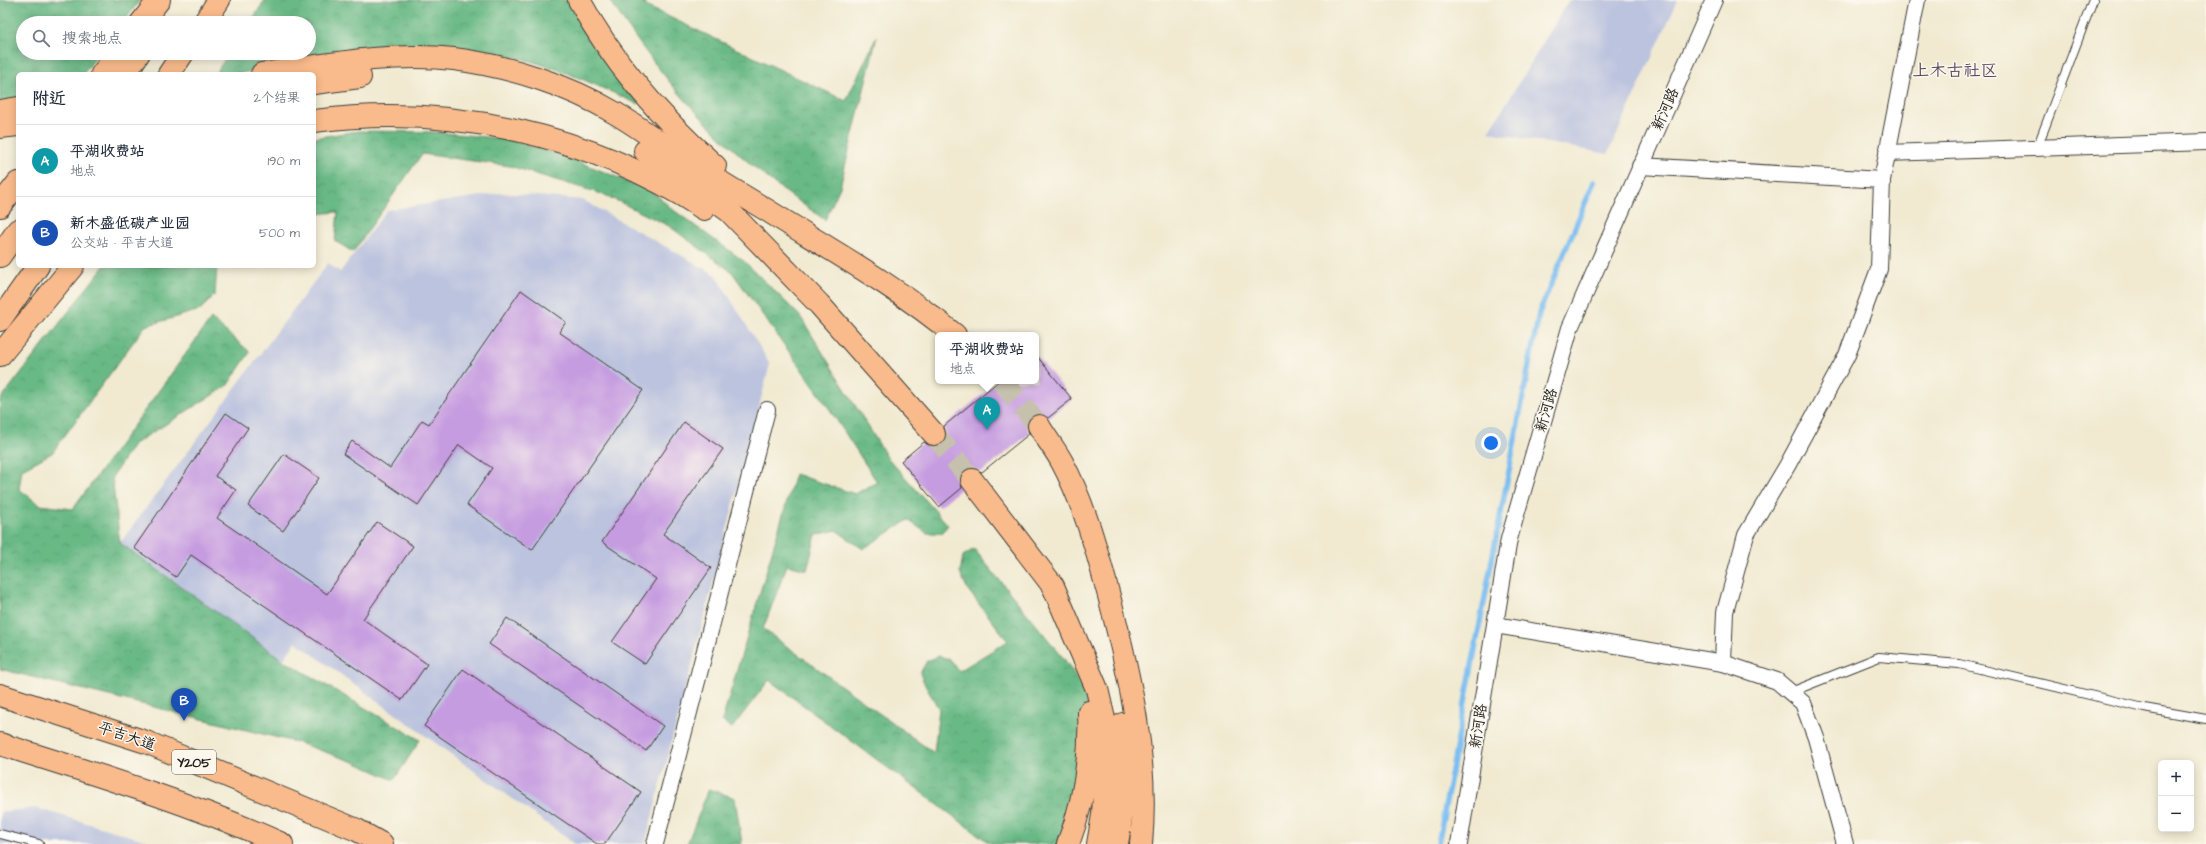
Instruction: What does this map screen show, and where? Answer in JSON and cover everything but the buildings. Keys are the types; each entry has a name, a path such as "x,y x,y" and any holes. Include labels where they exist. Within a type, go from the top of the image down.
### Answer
{"main road":[{"path":"146,16 159,0"},
{"path":"165,16 175,0"},
{"path":"209,16 219,0"},
{"path":"579,0 605,45 666,120 726,176 848,261"},
{"path":"276,72 401,57 454,59 490,66 537,78 582,96 615,112 677,155 890,286 929,314 950,332"},
{"path":"104,72 113,60"},
{"path":"126,72 134,60"},
{"path":"170,72 178,60"},
{"path":"316,83 402,72 452,74 532,93 576,110 607,125 729,211 819,304 934,434"},
{"path":"0,111 16,108"},
{"path":"316,121 378,116 443,118 486,123 534,134 584,149 687,198 717,218 819,304"},
{"path":"0,127 16,125"},
{"path":"0,206 16,186"},
{"path":"0,256 16,233"},
{"path":"0,320 37,268"},
{"path":"0,356 71,268"},
{"path":"1039,426 1062,462 1097,553 1122,646 1138,723 1143,777 1143,820 1141,844"},
{"path":"972,480 1053,586 1097,689 1104,719 1106,768 1103,815 1098,844"},
{"path":"1097,553 1122,716 1125,751 1122,817 1117,844"},
{"path":"1053,586 1082,667 1088,697 1091,739 1085,783 1068,844"},
{"name":"平吉大道","path":"0,695 146,742 357,830 382,844"},
{"path":"0,744 112,780 238,824 282,844"}],"street":[{"name":"新河路","path":"1458,844 1510,539 1570,328 1714,0"},
{"path":"1723,664 1725,612 1746,535 1787,466 1847,354 1879,269 1882,180 1917,0"},
{"path":"1887,152 2206,142"},
{"path":"1640,166 1882,180"},
{"path":"655,844 767,410"},
{"path":"1495,625 1723,664 1777,681 1803,703 1816,738 1845,844"}],"lane":[{"path":"2037,148 2093,0"},
{"path":"1791,692 1879,658 1959,664 2144,708 2206,720"},
{"path":"0,834 39,844"}],"shaded area":[{"path":"1569,0 1678,0 1608,154 1489,132"},
{"path":"502,193 583,200 716,275 770,364 645,844 575,844 296,642 283,660 120,543 328,263 340,272 387,210"},
{"path":"36,808 153,844 0,844 0,812"}],"green space":[{"path":"0,0 140,0 128,16 16,16 16,60 94,60 85,72 16,72 16,104 0,107"},
{"path":"265,0 575,0 647,92 638,104 581,79 537,63 486,52 450,49 377,53 340,57 245,72 216,72 224,60 316,60 316,16 255,16"},
{"path":"610,0 646,0 644,5 846,101 877,36 840,187 825,220 767,178 737,152 697,113 642,47"},
{"path":"358,131 435,132 506,139 570,158 653,192 672,209 745,262 800,316 887,457 948,525 942,533 927,533 908,520 863,549 836,530 816,535 807,570 787,565 763,629 934,753 939,709 926,687 920,673 927,661 939,656 949,659 959,671 1008,641 968,590 960,573 963,556 974,549 1065,660 1084,689 1092,722 1076,844 991,844 769,680 732,728 722,721 795,474 855,494 877,482 827,405 732,272 669,226 605,195 510,166 422,154 353,252 335,241 338,212 316,214 316,138"},
{"path":"102,268 217,268 215,295 200,310 145,326 52,453 22,469 19,489 40,505 73,509 211,319 250,352 227,386 134,444 112,477 120,543 283,660 420,740 394,780 354,762 299,743 0,669 0,400"},
{"path":"709,789 735,798 742,844 687,844"}],"waterway":[{"path":"1438,844 1539,313 1594,182"}],"tunnel":[{"path":"1004,384 1039,426"},
{"path":"934,434 972,480"}],"place":[{"name":"平湖收费站","path":"987,430"},
{"name":"新木盛低碳产业园","path":"184,721"}],"district":[{"name":"上木古社区","path":"1955,70"}]}
